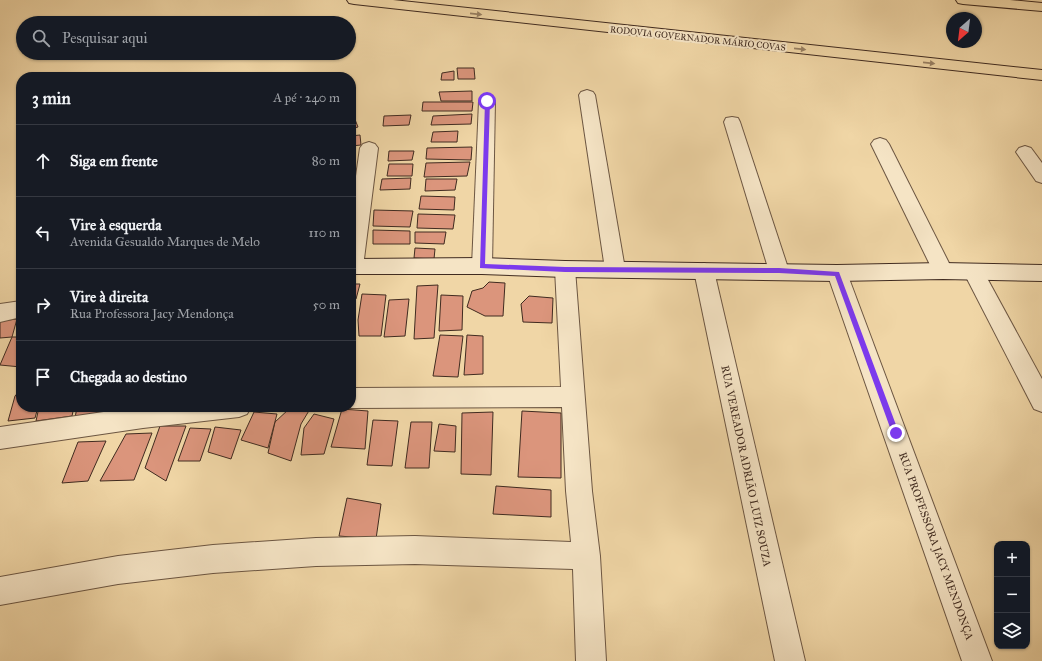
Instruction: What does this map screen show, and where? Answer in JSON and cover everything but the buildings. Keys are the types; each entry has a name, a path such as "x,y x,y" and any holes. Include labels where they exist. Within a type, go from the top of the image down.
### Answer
{"highway":[{"name":"RODOVIA GOVERNADOR MÁRIO COVAS","path":"354,0 1042,75"},
{"path":"963,0 1036,6"}],"street":[{"path":"1007,0 1036,6"},
{"path":"587,95 615,268"},
{"path":"482,266 487,101"},
{"path":"732,122 779,270"},
{"path":"880,144 944,271"},
{"path":"356,237 368,148"},
{"path":"1025,152 1042,176"},
{"path":"356,267 482,266 704,271 779,270 837,273 944,271 1042,273"},
{"path":"565,269 579,491 586,556 591,661"},
{"name":"RUA VEREADOR ADRIÃO LUIZ SOUZA","path":"704,271 790,661"},
{"path":"974,272 1042,402"},
{"name":"RUA PROFESSORA JACY MENDONÇA","path":"837,273 977,661"},
{"path":"0,313 16,310"},
{"path":"356,398 424,396 573,397"},
{"path":"0,438 143,417 191,412"},
{"path":"0,591 118,570 213,559 316,552 415,550 586,556"}],"route":[{"path":"487,101 482,266 704,271 779,270 837,273 896,433"}]}
